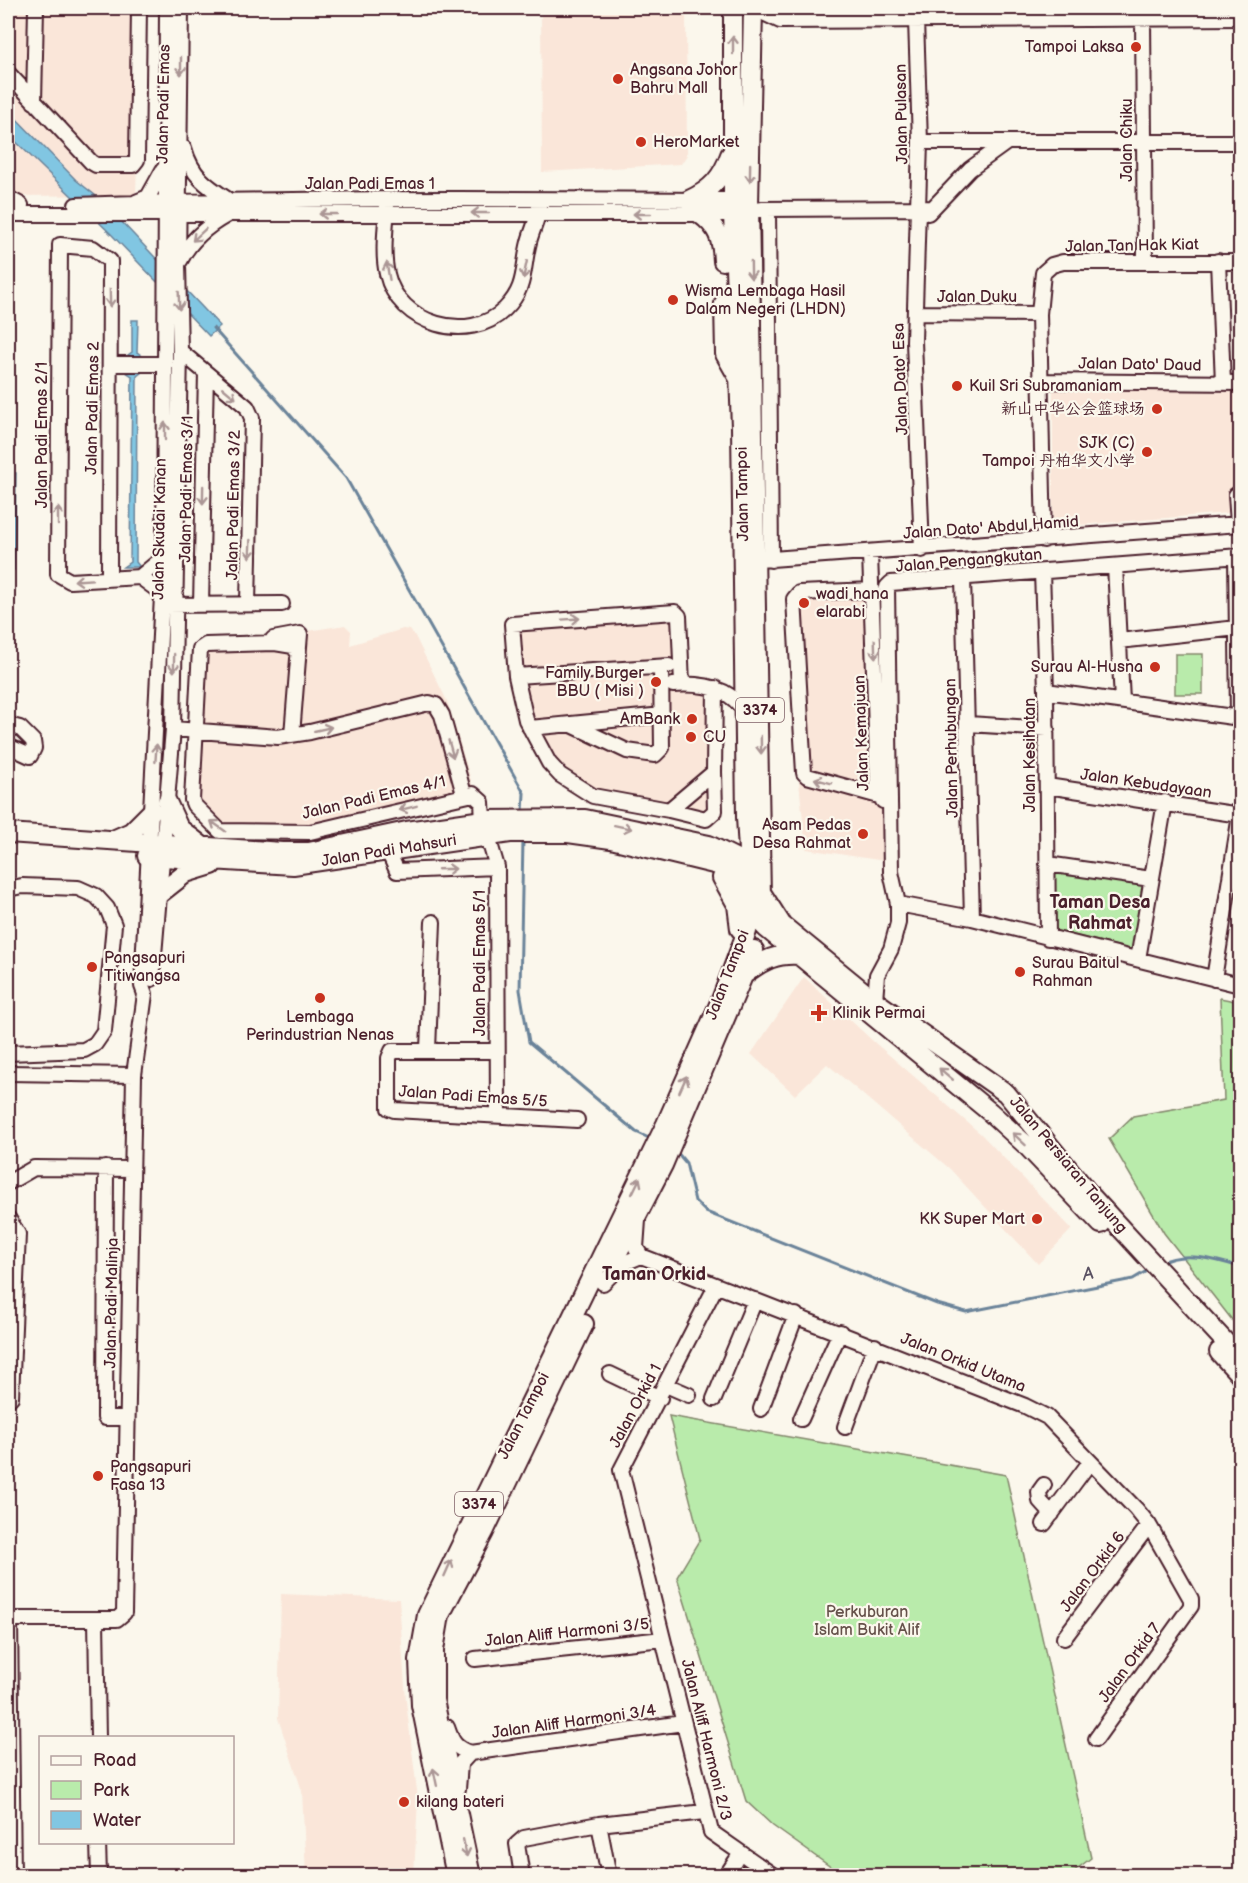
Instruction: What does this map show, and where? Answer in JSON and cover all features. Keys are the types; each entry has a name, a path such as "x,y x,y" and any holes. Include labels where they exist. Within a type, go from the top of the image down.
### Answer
{"main road":[{"name":"Jalan Tampoi","path":"456,1875 421,1705 419,1660 427,1615 657,1160 745,974 755,948 760,922 756,898 758,561 749,208 734,145 733,8"},
{"name":"Jalan Tampoi","path":"753,8 749,208 739,378 758,561 747,717 746,817 756,865"},
{"path":"734,145 715,185 695,207 716,228 722,242 725,354 739,378"},
{"path":"108,841 131,832 160,807 179,828 202,846"},
{"path":"721,1000 723,978 737,944 741,916 734,896 705,852 732,842 740,832 746,817"},
{"name":"Jalan Padi Mahsuri","path":"8,843 105,849 157,850 202,846 309,852 477,826 543,826 590,820 705,852 731,872 756,898"},
{"name":"Jalan Padi Mahsuri","path":"8,833 108,841 222,862 293,865 431,844 477,826"},
{"name":"Jalan Padi Mahsuri","path":"543,826 611,839 732,854 756,865"},
{"path":"158,895 186,873 222,862"},
{"path":"756,865 783,917 798,937"},
{"name":"Jalan Tampoi","path":"673,1126 745,941 756,898"},
{"name":"Jalan Persiaran Tanjung","path":"756,898 782,925 875,1001 1006,1093 1091,1196 1240,1358"},
{"name":"Jalan Persiaran Tanjung","path":"760,922 990,1112 1047,1167 1240,1375"},
{"path":"745,974 757,964 774,957 783,954 800,955"},
{"path":"990,1112 974,1087 975,1081 985,1080 1006,1093"},
{"name":"Jalan Tampoi","path":"471,1875 434,1700 434,1666 440,1615 484,1532 638,1212 657,1160"}],"street":[{"path":"34,102 36,8"},
{"path":"8,74 96,165 132,165 137,160 139,8"},
{"name":"Jalan Padi Emas","path":"164,208 167,8"},
{"name":"Jalan Padi Emas","path":"179,208 181,8"},
{"path":"753,8 780,21 916,20 1073,14 1143,19 1240,18"},
{"name":"Jalan Chiku","path":"1143,19 1145,260"},
{"name":"Jalan Pulasan","path":"916,20 920,142 917,207"},
{"path":"753,38 780,21"},
{"path":"178,269 186,248 230,207 202,184 194,174 181,138"},
{"path":"920,142 1240,142"},
{"path":"917,232 932,208 970,169 1006,143"},
{"path":"124,207 148,197 165,166"},
{"path":"8,198 14,205"},
{"path":"387,207 387,274 396,294 422,317 441,326 458,327 474,326 491,320 510,303 522,283 539,199"},
{"name":"Jalan Padi Emas 1","path":"387,207 539,199 695,207 932,208"},
{"name":"Jalan Padi Emas 1","path":"14,205 73,209"},
{"name":"Jalan Padi Emas 1","path":"8,214 124,207 387,207 538,213 695,207"},
{"name":"Jalan Dato' Esa","path":"917,207 915,313 922,550"},
{"name":"Jalan Skudai Kanan","path":"160,807 173,729 164,556 166,364 164,208"},
{"name":"Jalan Skudai Kanan","path":"157,850 180,351 179,208"},
{"name":"Jalan Padi Emas 2/1","path":"93,248 60,245 58,574 69,581 140,577"},
{"name":"Jalan Padi Emas 2","path":"93,248 110,261 111,364 108,469 110,578"},
{"name":"Jalan Tan Hak Kiat","path":"1044,540 1044,439 1039,314 1043,273 1052,265 1063,262 1145,260 1240,262"},
{"path":"1218,261 1223,383"},
{"name":"Jalan Duku","path":"915,313 1039,314"},
{"path":"180,351 206,373"},
{"path":"111,364 166,364"},
{"name":"Jalan Padi Emas 3/2","path":"206,373 247,408 252,418 248,604"},
{"name":"Jalan Padi Emas 3/1","path":"201,605 206,373"},
{"name":"Jalan Dato' Daud","path":"1040,381 1240,383"},
{"path":"1236,495 1239,524"},
{"name":"Jalan Dato' Abdul Hamid","path":"758,561 1239,524"},
{"name":"Jalan Kemajuan","path":"870,553 879,796 890,810"},
{"path":"164,556 140,577 167,601 201,605 282,604"},
{"path":"1046,691 1239,718 1238,556"},
{"name":"Jalan Pengangkutan","path":"890,810 887,587 891,583 1238,556"},
{"path":"1115,566 1122,701"},
{"name":"Jalan Kesihatan","path":"1042,572 1047,729 1048,938"},
{"name":"Jalan Perhubungan","path":"963,578 972,918"},
{"path":"873,590 799,593 795,595 795,610 804,773 807,776 879,796"},
{"path":"682,684 679,616 675,612 512,624 516,675 530,728 549,763 560,775 597,797 706,819 712,816 715,811 716,688"},
{"path":"1119,641 1237,628"},
{"path":"250,643 300,634 292,735"},
{"path":"250,643 293,646 299,654"},
{"name":"Jalan Padi Emas 4/1","path":"250,643 206,645 201,649 192,800 194,805 224,832 310,832 464,794 479,796 482,802 477,826"},
{"path":"516,675 681,666"},
{"path":"570,724 627,751 655,755 662,748 661,667"},
{"path":"662,686 682,684 716,688 731,695 747,717"},
{"path":"173,729 292,735 429,703 436,705 442,715 464,794"},
{"path":"530,728 663,715"},
{"path":"968,724 1047,729"},
{"path":"8,725 20,728 33,741 34,748 30,756 8,746"},
{"path":"669,810 714,772"},
{"name":"Jalan Kebudayaan","path":"1047,786 1240,815"},
{"path":"590,820 597,797"},
{"path":"1137,959 1165,802"},
{"path":"875,1001 877,975 896,936 898,904 891,872 890,810"},
{"path":"1214,980 1240,815"},
{"name":"Jalan Padi Emas 5/1","path":"477,826 491,847 497,867 498,1116"},
{"path":"400,871 404,860 431,844"},
{"name":"Jalan Padi Malinja","path":"145,994 151,986 158,895 157,850"},
{"name":"Jalan Padi Malinja","path":"96,1620 117,1619 123,1613 134,1076 145,994 142,986 157,850"},
{"path":"388,851 400,871"},
{"path":"1047,864 1151,879"},
{"path":"400,871 497,867"},
{"path":"8,890 22,886 87,890 108,908 114,925 104,1031 101,1039 84,1050 8,1053"},
{"path":"898,904 972,918 1240,985"},
{"path":"434,922 428,1050 496,1051"},
{"path":"853,982 877,975"},
{"name":"Jalan Padi Emas 5/5","path":"428,1050 392,1051 389,1069 389,1108 577,1120"},
{"path":"8,1073 134,1076"},
{"path":"8,1184 34,1167 132,1168"},
{"path":"106,1168 105,1418 126,1418"},
{"path":"603,1283 622,1264 641,1256 636,1248 638,1212"},
{"path":"8,1218 18,1234 11,1308 11,1397 8,1400"},
{"name":"Jalan Orkid Utama","path":"641,1256 840,1332 1025,1406 1047,1417 1149,1525 1191,1599 1191,1606"},
{"name":"Jalan Orkid 1","path":"650,1583 621,1470 716,1286"},
{"path":"714,1400 755,1300"},
{"path":"761,1409 796,1315"},
{"path":"801,1419 840,1332"},
{"path":"845,1427 875,1346"},
{"path":"610,1374 660,1398"},
{"path":"666,1385 689,1395"},
{"path":"1044,1485 1039,1492 1040,1501 1048,1519 1089,1461"},
{"name":"Jalan Orkid 6","path":"1064,1638 1149,1525"},
{"name":"Jalan Aliff Harmoni 2/3","path":"650,1583 704,1812 711,1832 774,1875"},
{"name":"Jalan Orkid 7","path":"1096,1739 1191,1606"},
{"path":"14,1875 10,1775 9,1619 96,1620 98,1736"},
{"name":"Jalan Aliff Harmoni 3/5","path":"475,1659 663,1639"},
{"path":"434,1666 442,1713 452,1742 459,1749 475,1753"},
{"name":"Jalan Aliff Harmoni 3/4","path":"475,1753 683,1723"},
{"path":"459,1820 460,1764 475,1753"},
{"path":"522,1875 516,1844 524,1838 599,1824 704,1812"},
{"path":"599,1824 609,1875"},
{"path":"98,1844 99,1875"},
{"path":"726,1875 741,1853"}],"shaded area":[{"path":"8,8 141,8 136,195 8,196"},
{"name":"Angsana Johor Bahru Mall","path":"541,8 686,8 687,155 681,164 542,172"},
{"name":"SJK (C) Tampoi 丹柏华文小学","path":"1053,388 1240,392 1240,512 1053,527"},
{"path":"879,587 885,861 806,849 796,753 797,590"},
{"path":"676,608 686,681 719,686 716,817 605,801 557,777 523,722 509,622"},
{"path":"345,625 351,631 350,645 403,629 410,630 415,636 447,701 476,797 305,836 224,835 192,808 197,649"},
{"path":"804,977 874,1042 982,1135 1072,1229 1038,1264 950,1169 827,1064 795,1095 751,1054"},
{"path":"281,1594 399,1599 406,1701 418,1799 414,1875 306,1875 302,1791 278,1718"}],"green space":[{"path":"1175,654 1203,654 1203,694 1175,694"},
{"path":"1055,871 1146,885 1133,950 1054,930"},
{"path":"1220,998 1240,1002 1240,1330 1164,1233 1109,1139 1133,1116 1224,1100"},
{"name":"Perkuburan Islam Bukit Alif","path":"669,1416 1006,1475 1091,1858 1069,1875 842,1875 773,1826 746,1801 677,1577 700,1539"}],"water":[{"path":"8,110 76,180 100,199 220,326 209,336 112,235 8,134"},
{"path":"132,320 138,320 137,352 144,357 142,372 137,376 136,562 140,567 123,567 130,562 132,376 126,372 125,357 132,352"},
{"path":"8,473 16,473 14,570 8,570"}],"waterway":[{"path":"213,328 346,478 524,793 523,812"},
{"path":"523,840 520,990 529,1042 636,1132 651,1139"},
{"path":"676,1151 686,1163 695,1201 706,1212 937,1304 966,1312 1133,1279 1150,1269"},
{"name":"A","path":"1161,1263 1179,1257 1190,1257 1211,1259 1240,1267"}],"place":[{"name":"Tampoi Laksa","path":"1136,47"},
{"name":"Angsana Johor Bahru Mall","path":"618,79"},
{"name":"HeroMarket","path":"641,142"},
{"name":"Wisma Lembaga Hasil Dalam Negeri (LHDN)","path":"673,300"},
{"name":"Kuil Sri Subramaniam","path":"957,386"},
{"name":"新山中华公会篮球场","path":"1157,409"},
{"name":"SJK (C) Tampoi 丹柏华文小学","path":"1147,452"},
{"name":"wadi hana elarabi","path":"804,603"},
{"name":"Surau Al-Husna","path":"1155,667"},
{"name":"Family Burger BBU ( Misi )","path":"656,682"},
{"name":"AmBank","path":"692,719"},
{"name":"CU","path":"691,737"},
{"name":"Asam Pedas Desa Rahmat","path":"863,834"},
{"name":"Pangsapuri Titiwangsa","path":"92,967"},
{"name":"Surau Baitul Rahman","path":"1020,972"},
{"name":"Lembaga Perindustrian Nenas","path":"320,998"},
{"name":"Klinik Permai","path":"819,1013"},
{"name":"KK Super Mart","path":"1037,1219"},
{"name":"Pangsapuri Fasa 13","path":"98,1476"},
{"name":"kilang bateri","path":"404,1802"}],"district":[{"name":"Taman Desa Rahmat","path":"1100,912"},
{"name":"Taman Orkid","path":"654,1274"}]}
